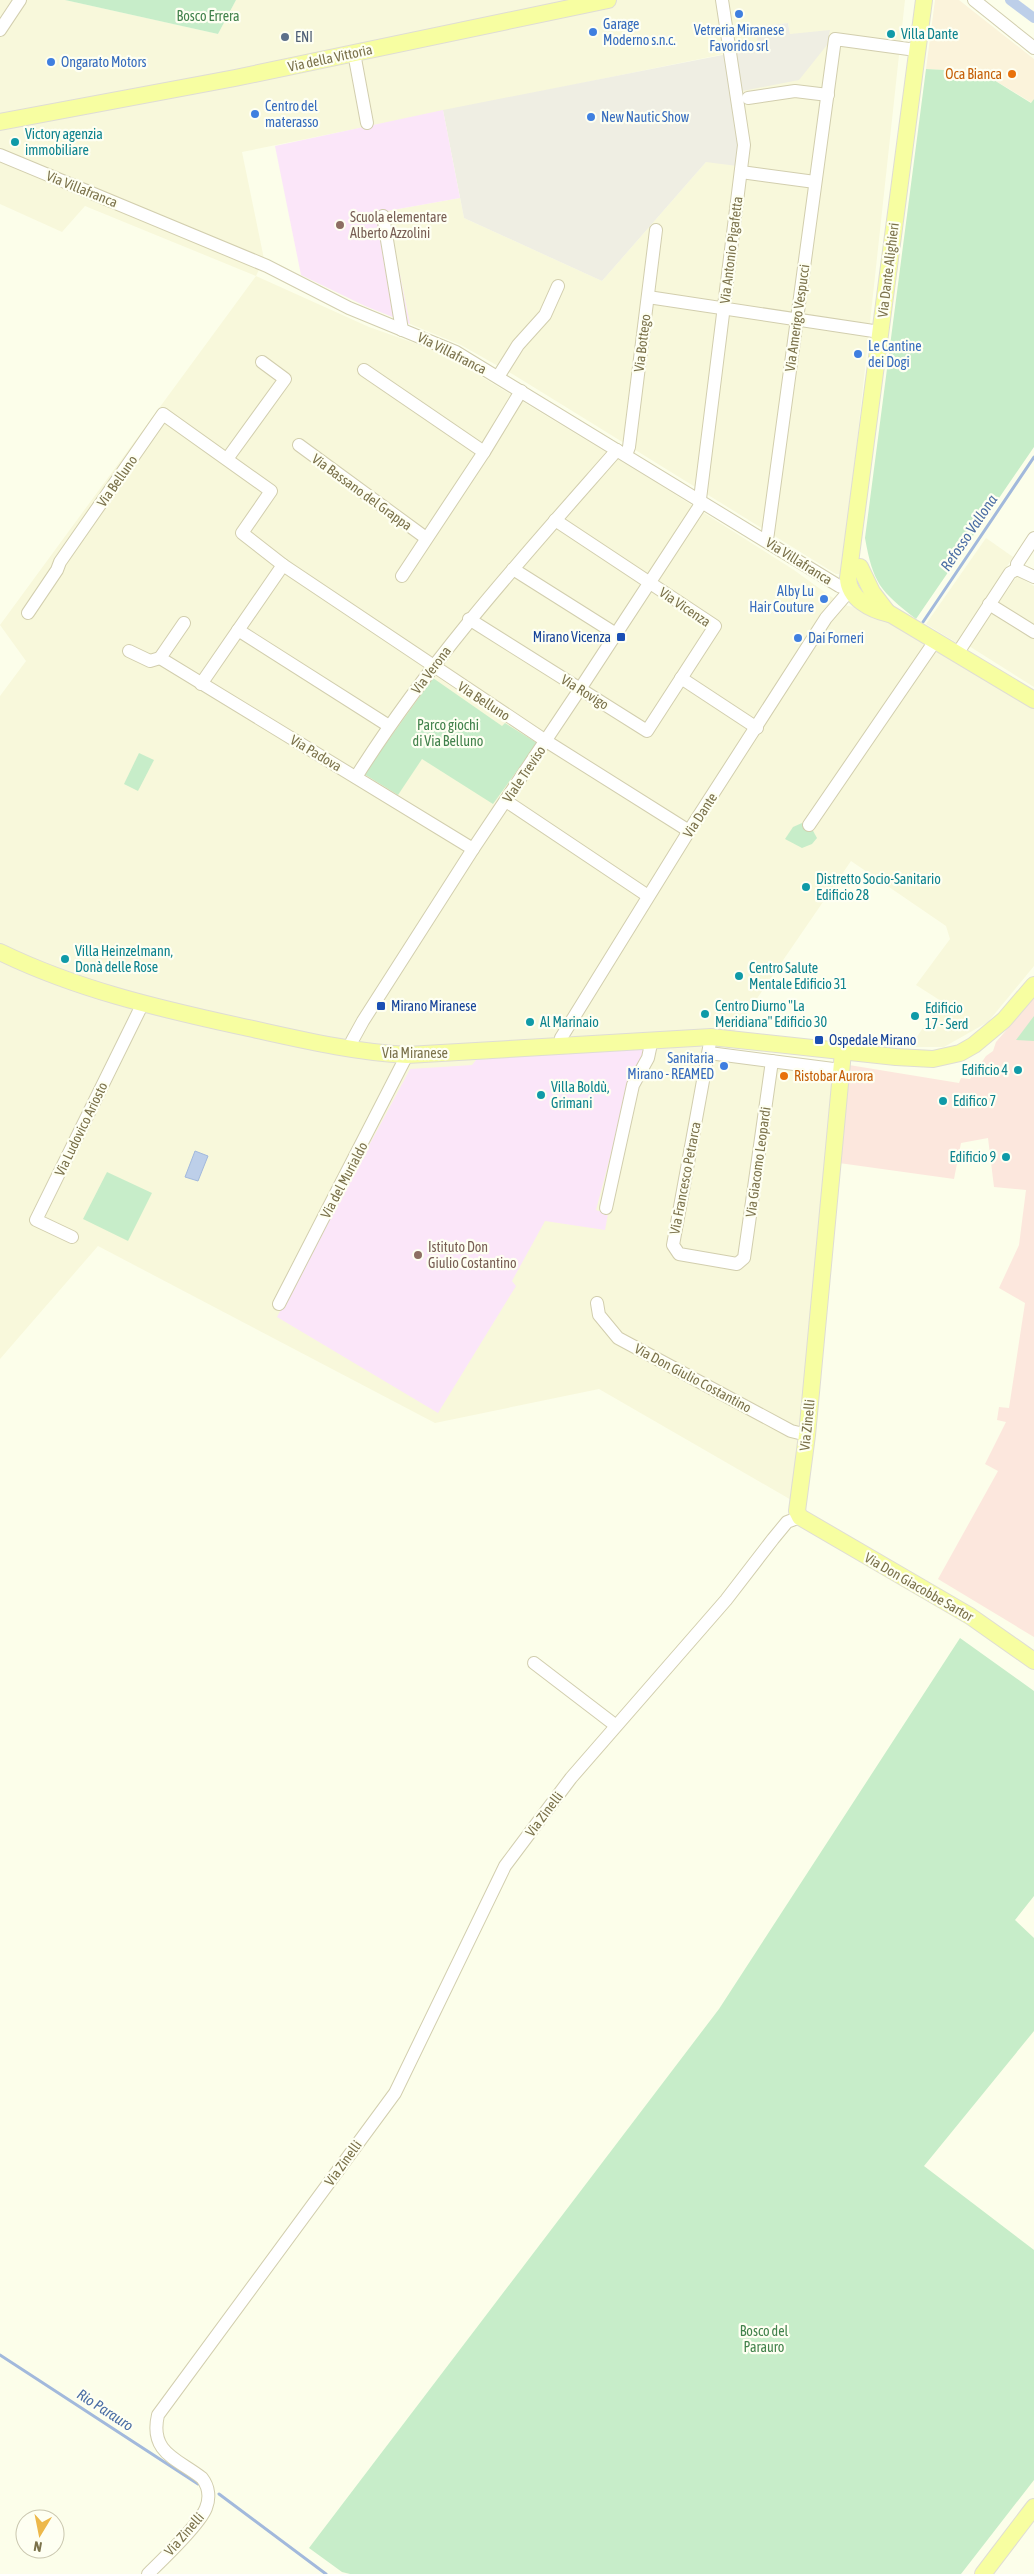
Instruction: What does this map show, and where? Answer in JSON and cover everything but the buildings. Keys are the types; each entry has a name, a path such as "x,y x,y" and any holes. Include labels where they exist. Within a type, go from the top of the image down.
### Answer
{"main road":[{"name":"Via della Vittoria","path":"0,122 52,114 354,53 568,4 608,0"},
{"name":"Via Dante Alighieri","path":"845,594 855,531 922,3"},
{"name":"Via della Vittoria","path":"0,130 52,114"},
{"name":"Via Dante Alighieri","path":"855,531 860,567"},
{"path":"845,594 855,584 860,567"},
{"name":"Via Villafranca","path":"860,567 872,592 889,614"},
{"name":"Via Villafranca","path":"845,594 889,614 1034,700"},
{"name":"Via Miranese","path":"2,958 73,984 143,1003 351,1049 407,1055 652,1039 710,1045 933,1059 960,1053 991,1032 1034,985"},
{"name":"Via Zinelli","path":"800,1518 797,1511 807,1435 843,1052"},
{"name":"Via Don Giacobbe Sartor","path":"800,1518 970,1616 1034,1661"},
{"path":"983,2574 1034,2507"}],"street":[{"path":"0,30 20,0"},
{"name":"Via Antonio Pigafetta","path":"701,500 744,145 722,0"},
{"path":"974,0 1034,48"},
{"name":"Via Amerigo Vespucci","path":"767,540 796,318 836,39 916,50"},
{"path":"354,53 367,123"},
{"path":"748,98 795,91 828,95"},
{"name":"Via Villafranca","path":"0,155 267,266 349,308 439,343 498,376 767,540 839,586 845,594"},
{"path":"741,172 815,182"},
{"path":"384,216 402,330"},
{"name":"Via Bottego","path":"621,452 648,296 656,230"},
{"path":"498,376 518,345 545,315 558,286"},
{"path":"648,296 724,306 880,332"},
{"path":"227,460 285,379 262,362"},
{"path":"364,370 484,452"},
{"name":"Via Bassano del Grappa","path":"402,576 484,452 521,390"},
{"name":"Via Belluno","path":"28,613 57,570 60,562 163,414 272,491 242,533 283,565 433,667 689,831"},
{"name":"Via Bassano del Grappa","path":"299,445 426,538"},
{"name":"Via Verona","path":"356,777 389,726 469,620 555,520 621,452"},
{"name":"Viale Treviso","path":"351,1049 352,1041 363,1021 473,849 650,584 701,500"},
{"name":"Via Vicenza","path":"555,520 715,626 681,678"},
{"path":"1017,569 1017,564 1034,538"},
{"path":"201,684 283,565"},
{"path":"513,569 616,634"},
{"path":"1017,569 1034,577"},
{"path":"957,654 1010,573 1017,569"},
{"name":"Via Dante","path":"562,1046 561,1038 648,896 845,594"},
{"path":"989,604 1034,632"},
{"name":"Via Rovigo","path":"469,620 647,731 681,678"},
{"path":"160,658 184,623"},
{"path":"238,630 389,726"},
{"path":"809,825 935,641"},
{"name":"Via Padova","path":"129,651 150,661 160,658 473,849"},
{"path":"681,678 756,728"},
{"path":"506,800 648,896"},
{"name":"Via Ludovico Ariosto","path":"72,1237 36,1220 143,1003"},
{"path":"606,1208 633,1085 648,1058 652,1039"},
{"name":"Via Miranese","path":"710,1045 772,1061 841,1070"},
{"name":"Via Francesco Petrarca","path":"710,1045 673,1245 679,1254 737,1264 742,1261"},
{"name":"Via del Murialdo","path":"279,1304 404,1065 407,1055"},
{"name":"Via Giacomo Leopardi","path":"742,1261 744,1258 772,1061"},
{"name":"Via Don Giulio Costantino","path":"596,1303 599,1315 618,1338 790,1431 807,1435"},
{"name":"Via Zinelli","path":"148,2574 202,2516 208,2498 206,2484 202,2478 162,2449 156,2438 155,2428 158,2415 395,2094 505,1866 571,1778 615,1725 726,1600 787,1522 800,1518"},
{"path":"534,1663 615,1725"}],"shaded area":[{"path":"0,0 65,0 218,34 236,0 905,0 843,571 840,574 836,574 514,375 461,345 410,324 387,211 460,198 464,218 602,281 706,162 732,93 790,34 788,23 756,27 759,47 242,152 264,259 256,276 85,206 62,232 0,204"},
{"path":"935,0 959,0 1034,59 1034,99 1032,103 981,72 926,69"},
{"path":"788,23 790,34 830,30 827,45 799,80 732,93 740,144 737,166 706,162 602,281 464,218 443,110 758,48 756,27"},
{"name":"Scuola elementare Alberto Azzolini","path":"443,110 460,198 387,211 410,324 365,306 301,275 275,146"},
{"path":"256,276 369,327 434,350 454,360 657,483 794,570 830,596 848,606 862,608 1034,708 1034,966 988,1022 944,1047 910,1047 941,1001 916,985 950,939 946,926 851,861 721,1051 833,1071 793,1501 599,1389 435,1423 98,1246 0,1359 0,696 26,661 0,625"},
{"path":"986,538 1013,557 957,643 926,624"},
{"path":"1017,576 1034,586 1034,628 997,605"},
{"path":"991,611 1034,637 1034,687 969,646"},
{"path":"1034,998 1034,1637 938,1579 998,1471 985,1464 1006,1422 997,1420 999,1407 1009,1408 1025,1303 999,1288 1019,1245 1026,1190 994,1187 988,1138 961,1143 954,1179 839,1163 849,1065 959,1083 961,1078 970,1079 986,1056 993,1051 996,1042"},
{"name":"Istituto Don Giulio Costantino","path":"643,1048 646,1054 629,1086 596,1210 608,1214 605,1230 545,1221 512,1281 516,1286 438,1413 277,1317 410,1069 472,1065 476,1060"}],"green space":[{"name":"Bosco Errera","path":"65,0 236,0 218,34"},
{"path":"926,69 981,72 1031,103 1034,99 1034,447 916,619 894,601 880,585 871,566 865,538"},
{"name":"Parco giochi di Via Belluno","path":"433,678 502,726 505,723 537,743 493,804 422,759 398,795 364,774"},
{"path":"139,753 154,760 138,791 124,784"},
{"path":"802,823 812,829 817,838 812,844 802,848 785,839 793,827"},
{"path":"1034,1016 1034,1041 1016,1040"},
{"path":"107,1172 152,1193 128,1241 83,1219"},
{"name":"Bosco del Parauro","path":"960,1638 1034,1691 1034,1896 1015,1920 1034,1938 1034,2031 924,2166 1034,2250 1034,2480 961,2574 350,2574 342,2572 309,2548 719,2009"}],"water":[{"path":"195,1151 208,1156 198,1181 185,1177"}],"waterway":[{"path":"1010,0 1034,18"},
{"name":"Refosso Vallona","path":"923,622 1034,457"},
{"name":"Rio Parauro","path":"0,2355 198,2484"},
{"name":"Rio Parauro","path":"219,2494 326,2574"}],"place":[{"name":"Vetreria Miranese Favorido srl","path":"739,14"},
{"name":"Garage Moderno s.n.c.","path":"593,32"},
{"name":"Villa Dante","path":"891,34"},
{"name":"ENI","path":"285,37"},
{"name":"Ongarato Motors","path":"51,62"},
{"name":"Oca Bianca","path":"1012,74"},
{"name":"Centro del materasso","path":"255,114"},
{"name":"New Nautic Show","path":"591,117"},
{"name":"Victory agenzia immobiliare","path":"15,142"},
{"name":"Scuola elementare Alberto Azzolini","path":"340,225"},
{"name":"Le Cantine dei Dogi","path":"858,354"},
{"name":"Alby Lu Hair Couture","path":"824,599"},
{"name":"Mirano Vicenza","path":"621,637"},
{"name":"Dai Forneri","path":"798,638"},
{"name":"Distretto Socio-Sanitario Edificio 28","path":"806,887"},
{"name":"Villa Heinzelmann, Donà delle Rose","path":"65,959"},
{"name":"Centro Salute Mentale Edificio 31","path":"739,976"},
{"name":"Mirano Miranese","path":"381,1006"},
{"name":"Centro Diurno \"La Meridiana\" Edificio 30","path":"705,1014"},
{"name":"Edificio 17 - Serd","path":"915,1016"},
{"name":"Al Marinaio","path":"530,1022"},
{"name":"Ospedale Mirano","path":"819,1040"},
{"name":"Sanitaria Mirano - REAMED","path":"724,1066"},
{"name":"Edificio 4","path":"1018,1070"},
{"name":"Ristobar Aurora","path":"784,1076"},
{"name":"Villa Boldù, Grimani","path":"541,1095"},
{"name":"Edifico 7","path":"943,1101"},
{"name":"Edificio 9","path":"1006,1157"},
{"name":"Istituto Don Giulio Costantino","path":"418,1255"}]}
